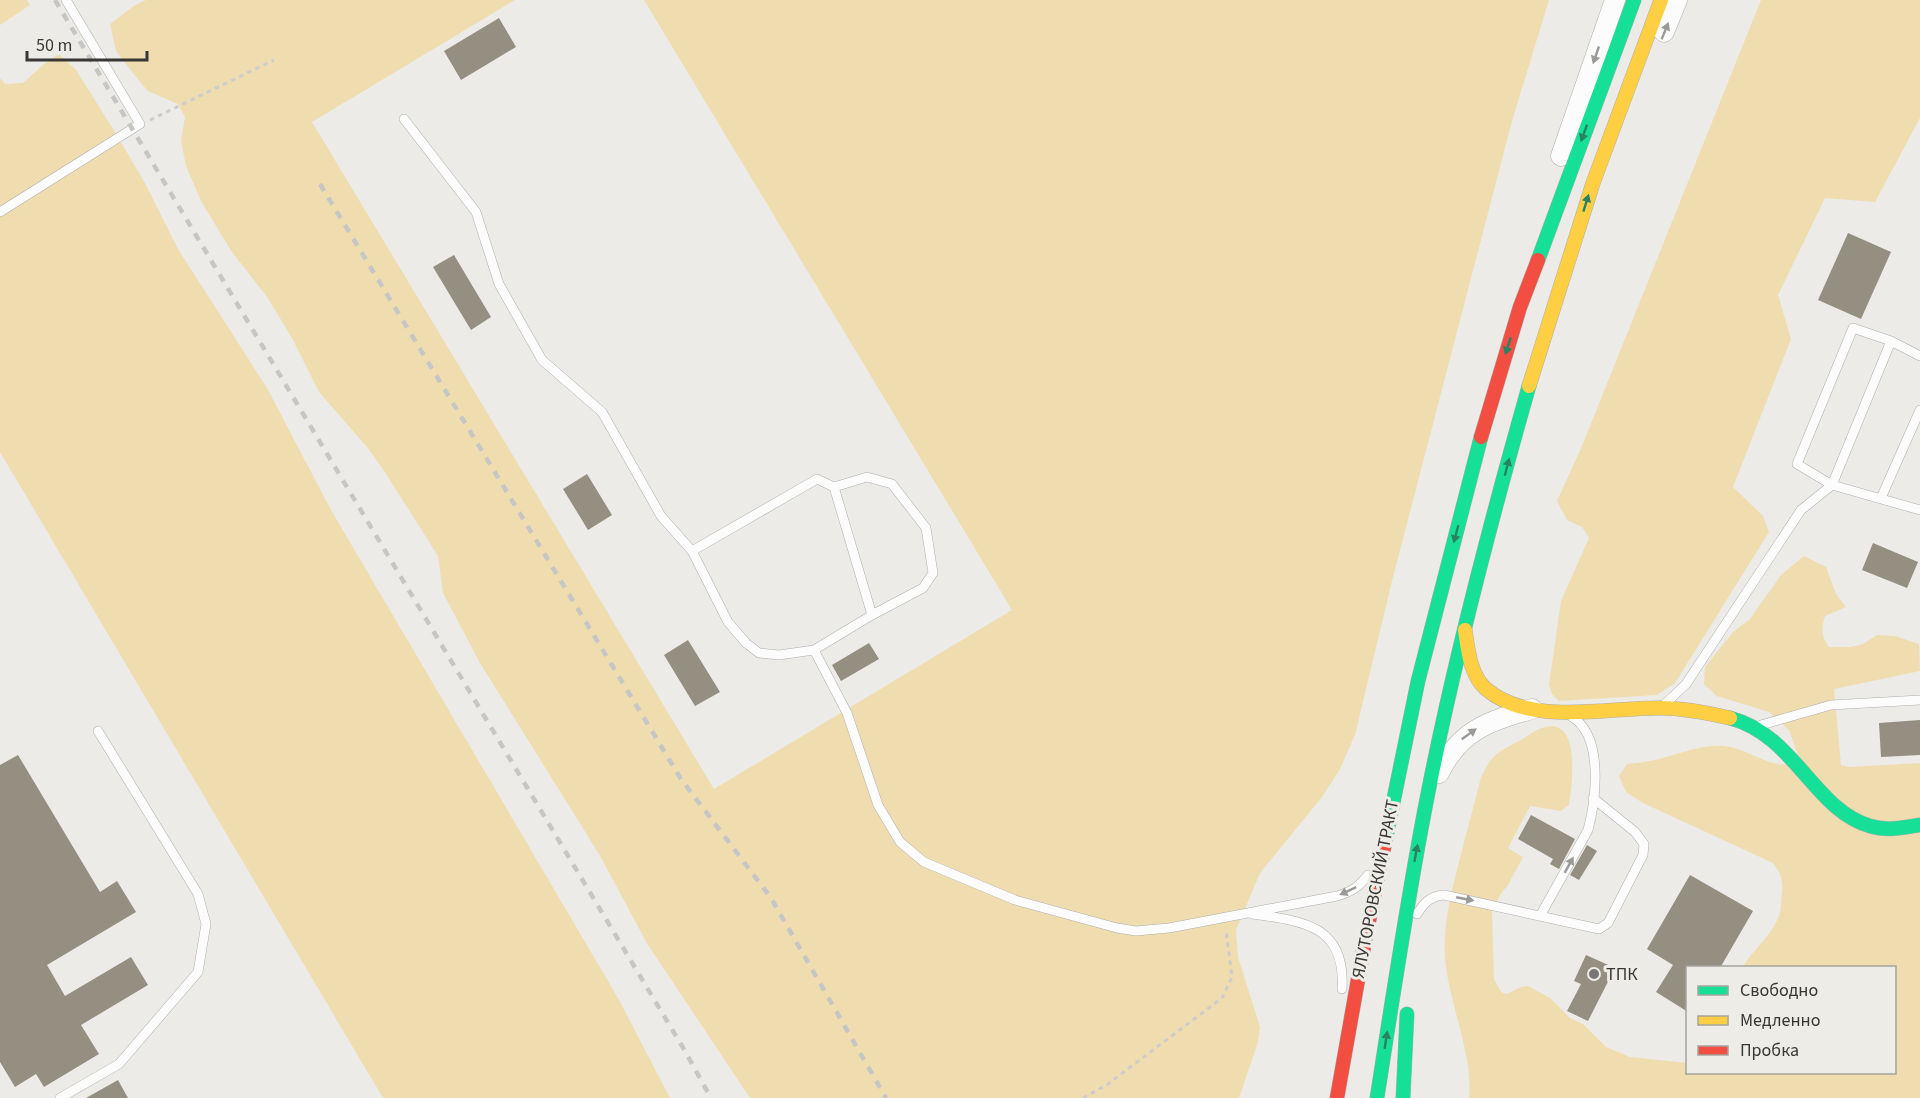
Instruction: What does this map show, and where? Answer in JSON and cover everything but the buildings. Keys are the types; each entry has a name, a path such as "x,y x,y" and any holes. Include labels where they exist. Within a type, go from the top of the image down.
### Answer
{"main road":[{"name":"ЯЛУТОРОВСКИЙ ТРАКТ","path":"1335,1098 1418,681 1486,419 1520,308 1634,0"},
{"name":"ЯЛУТОРОВСКИЙ ТРАКТ","path":"1377,1098 1427,800 1465,630 1517,429 1550,319 1593,182 1661,0"},
{"path":"1465,630 1470,661 1476,676 1485,688 1497,697 1532,709 1562,712 1660,708 1715,715 1756,726 1783,747 1822,791 1853,818 1866,825 1888,829 1920,825"},
{"path":"1327,1077 1340,1022 1365,940"},
{"path":"1400,953 1407,1010 1403,1098"},
{"path":"1335,1098 1340,1022"}],"street":[{"path":"1520,308 1549,191 1615,0"},
{"path":"1550,319 1600,202 1677,0"},
{"path":"1427,800 1452,749 1464,737 1500,718 1532,709"}],"lane":[{"path":"0,212 140,124 66,0"},
{"path":"404,119 476,212 500,284 542,360 602,412 661,516 692,552 728,622 746,643 759,653 779,655 814,650 923,588 933,573 926,528 892,484 867,477 834,487 817,479 692,552"},
{"path":"1920,356 1891,341 1853,328 1797,464 1832,485 1920,510"},
{"path":"1660,708 1686,684 1801,510 1832,485 1891,341"},
{"path":"1881,498 1920,410"},
{"path":"834,487 872,615"},
{"path":"814,650 847,713 878,805 900,842 924,862 1015,900 1117,928 1151,930 1337,896 1351,891 1362,883 1369,869 1392,761 1418,681"},
{"path":"1756,726 1831,705 1920,700"},
{"path":"1540,916 1588,830 1592,816 1596,767 1592,747 1580,724 1562,712"},
{"path":"60,1098 119,1064 198,972 206,924 198,894 98,731"},
{"path":"1404,933 1423,904 1432,897 1438,896 1482,903 1599,929 1608,923 1643,855 1644,844 1635,832 1593,798"},
{"path":"1244,913 1294,920 1326,936 1334,945 1342,964 1342,995"}],"path":[{"path":"140,124 274,60"},
{"path":"1083,1098 1108,1084 1222,998 1232,977 1224,916"}],"shaded area":[{"path":"0,0 27,0 30,5 0,25"},
{"path":"146,0 515,0 312,122 714,789 1012,610 644,0 1549,0 1512,121 1392,581 1355,735 1340,769 1322,797 1260,873 1236,930 1238,957 1260,1027 1258,1042 1239,1098 750,1098 648,945 599,854 480,663 443,593 438,556 383,469 319,392 292,338 267,297 232,252 202,203 186,166 181,141 185,117 178,104 148,91 116,51 110,24 135,5"},
{"path":"1761,0 1920,0 1920,118 1875,202 1825,198 1778,295 1791,339 1733,487 1763,516 1769,532 1675,683 1657,695 1559,701 1552,694 1549,685 1561,601 1589,538 1582,527 1567,520 1557,501 1582,446"},
{"path":"59,54 76,70 115,132 146,185 178,249 267,388 331,510 618,998 670,1098 383,1098 0,452 0,78 5,84 23,83"},
{"path":"1804,556 1826,567 1836,594 1846,607 1825,616 1823,632 1829,647 1851,647 1863,644 1877,635 1895,636 1919,644 1920,671 1834,689 1841,765 1848,767 1920,763 1920,1098 1469,1098 1468,1065 1445,957 1446,921 1453,886 1481,777 1489,763 1501,751 1533,732 1555,726 1564,731 1572,754 1569,805 1561,811 1530,806 1508,848 1523,857 1492,911 1494,979 1501,992 1507,994 1528,986 1550,998 1570,1018 1583,1024 1606,1047 1630,1057 1686,1063 1686,1074 1896,1074 1896,966 1744,966 1774,927 1780,912 1782,884 1776,867 1773,863 1643,803 1626,792 1619,776 1627,764 1652,761 1698,748 1715,746 1734,748 1781,764 1800,761 1789,730 1769,712 1717,696 1704,684 1705,667 1733,632 1750,619 1781,575"}],"railway":[{"path":"55,0 711,1098"},
{"path":"320,184 681,779 771,898 886,1098"}],"traffic: fast":[{"path":"1538,260 1634,0"},
{"path":"1377,1098 1428,793 1474,588 1529,386"},
{"path":"1384,847 1418,681 1481,437"},
{"path":"1730,718 1752,727 1771,740 1834,805 1851,817 1870,826 1882,828 1920,825"},
{"path":"1403,1098 1407,1014"}],"traffic: slow":[{"path":"1529,386 1593,183 1661,0"},
{"path":"1465,630 1476,677 1486,689 1504,701 1525,708 1570,712 1670,708 1730,718"}],"traffic: jam":[{"path":"1481,437 1520,307 1538,260"},
{"path":"1337,1098 1384,847"}],"place":[{"name":"ТПК","path":"1594,974"}]}
